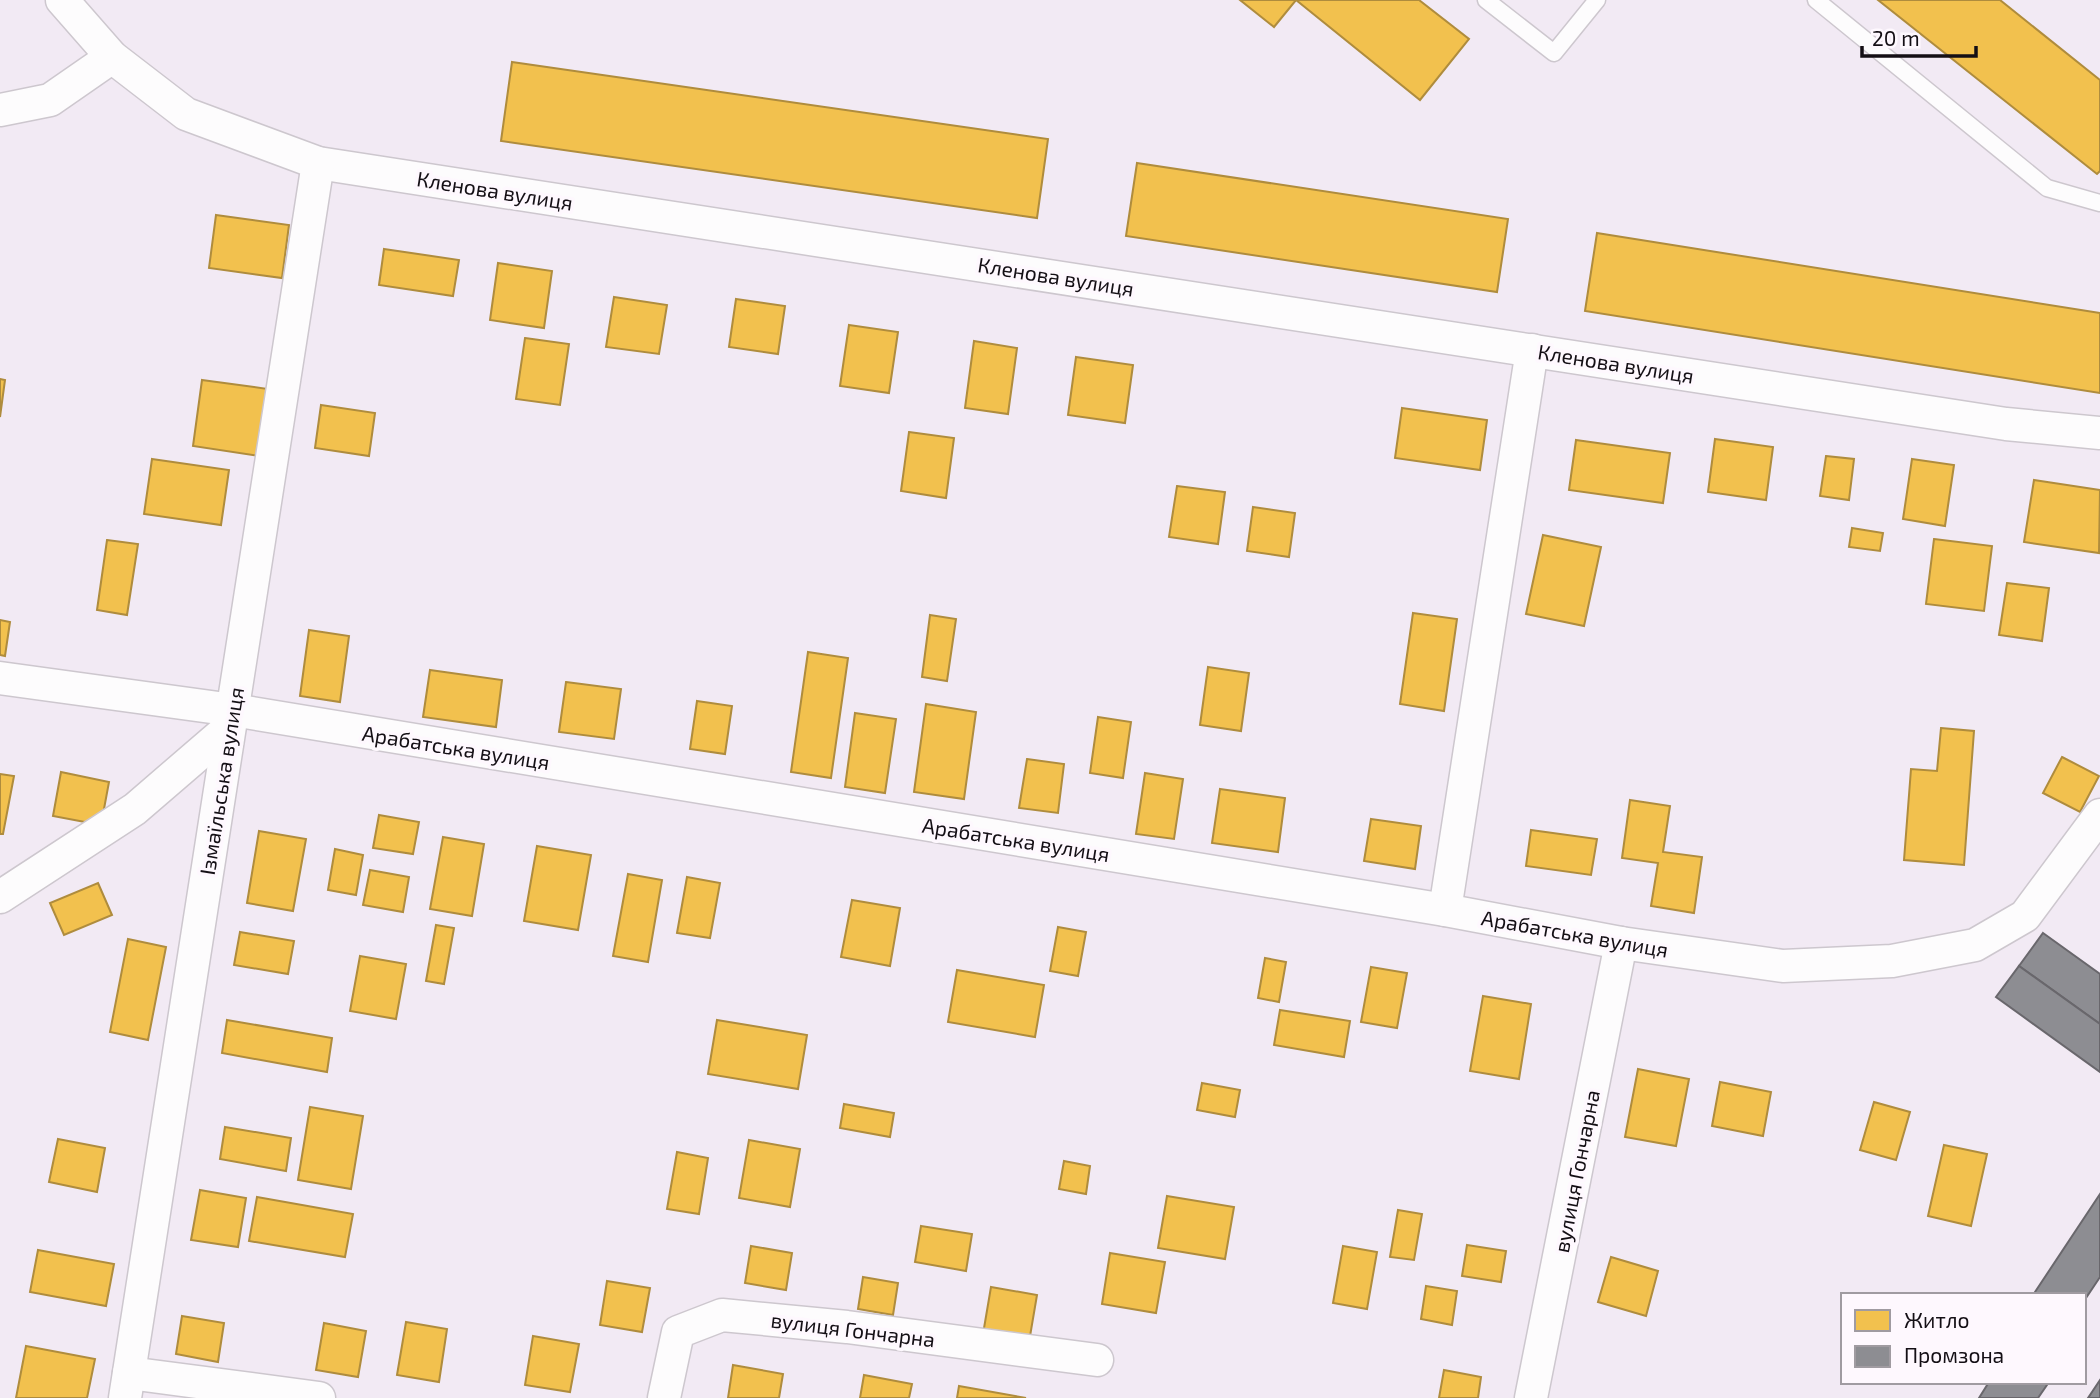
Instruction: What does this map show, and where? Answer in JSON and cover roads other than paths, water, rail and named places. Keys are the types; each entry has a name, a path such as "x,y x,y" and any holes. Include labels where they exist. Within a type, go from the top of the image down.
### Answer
{"street":[{"name":"Кленова вулиця","path":"62,0 112,57 186,114 318,163 2006,424 2100,433"},
{"path":"0,110 50,100 112,57"},
{"name":"Ізмаїльська вулиця","path":"127,1386 318,163"},
{"path":"1445,910 1532,350"},
{"name":"Арабатська вулиця","path":"0,678 231,719 1445,910 1621,943 1783,966 1892,961 1975,945 2025,916 2100,815"},
{"path":"0,897 135,809 231,719"},
{"name":"вулиця Гончарна","path":"1531,1398 1621,943"},
{"name":"вулиця Гончарна","path":"664,1398 678,1332 722,1315 847,1327 1097,1360"},
{"path":"127,1386 319,1398"}],"lane":[{"path":"1486,0 1554,53 1597,0"},
{"path":"1816,0 2048,188 2100,203"}]}
